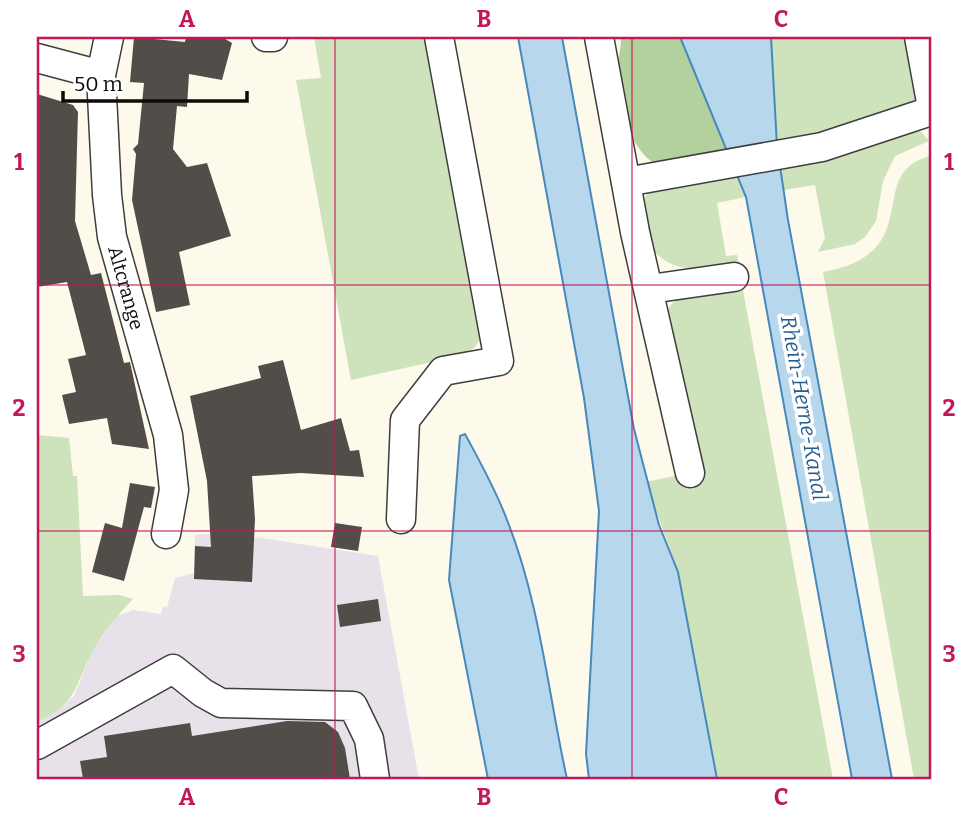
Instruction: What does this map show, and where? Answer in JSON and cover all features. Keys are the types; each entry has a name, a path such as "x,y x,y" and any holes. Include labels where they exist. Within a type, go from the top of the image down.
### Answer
{"street":[{"name":"Altcrange","path":"109,37 101,75 103,141 112,237 168,435 174,490 166,534"},
{"path":"266,37 273,37"},
{"path":"401,519 405,420 443,371 499,361 439,37"},
{"path":"599,37 626,182 690,473"},
{"path":"605,66 613,37"},
{"path":"919,37 931,102"},
{"path":"37,58 101,75"},
{"path":"626,182 722,167 822,147 931,111"},
{"path":"650,289 734,277"},
{"path":"37,745 173,669 203,693 221,703 353,706 369,739 375,779"}],"shaded area":[{"path":"195,535 262,538 378,556 419,779 37,779 37,721 62,707 74,696 92,651 117,616 133,610 161,614 163,606 167,607 175,578 194,573"}],"green space":[{"path":"314,37 431,37 481,337 475,347 463,355 351,380 296,80 321,78"},
{"path":"621,37 680,37 731,155 689,165 666,167 653,162 642,153 634,140 623,109 618,64"},
{"path":"771,37 931,37 916,99 866,122 921,132 929,141 895,156 883,181 876,221 865,237 855,244 818,252 825,238 815,185 784,190 777,146"},
{"path":"931,156 931,779 914,779 823,272 856,262 875,248 886,231 900,178 911,165"},
{"path":"738,172 746,197 717,203 726,256 737,255 740,267 692,269 666,261 656,253 647,240 640,218 641,206 646,196 668,183"},
{"path":"742,285 833,779 717,779 678,572 646,482 693,472 665,314 671,305 688,293"},
{"path":"37,435 69,438 73,476 77,476 83,596 119,595 133,599 101,637 68,701 60,709 37,721"}],"water":[{"path":"518,37 562,37 634,429 659,525 678,572 717,779 589,779 586,754 599,511 584,398"},
{"name":"Rhein-Herne-Kanal","path":"680,37 771,37 777,146 788,220 892,779 852,779 746,197"},
{"path":"465,434 498,498 528,583 567,779 488,779 449,580 460,436"}],"building":[{"path":"134,37 185,42 186,37 222,37 232,43 222,80 189,74 187,107 177,106 173,149 187,167 207,163 231,236 179,252 190,305 156,312 132,200 136,154 133,149 138,144 144,83 130,82"},
{"path":"37,94 73,105 78,112 75,221 91,275 101,273 124,363 130,362 149,449 112,444 107,418 69,424 62,395 76,392 68,359 86,355 67,282 37,287"},
{"path":"283,360 301,430 341,418 350,451 359,450 364,477 301,473 252,476 255,519 252,582 194,579 195,546 211,547 207,481 190,396 261,378 258,366"},
{"path":"130,483 155,487 151,508 144,507 124,581 92,572 105,523 122,528"},
{"path":"335,523 362,527 358,551 331,547"},
{"path":"378,599 381,621 340,627 337,605"},
{"path":"287,721 325,722 338,732 345,748 350,779 83,779 80,761 107,757 104,736 190,723 192,736"}]}
